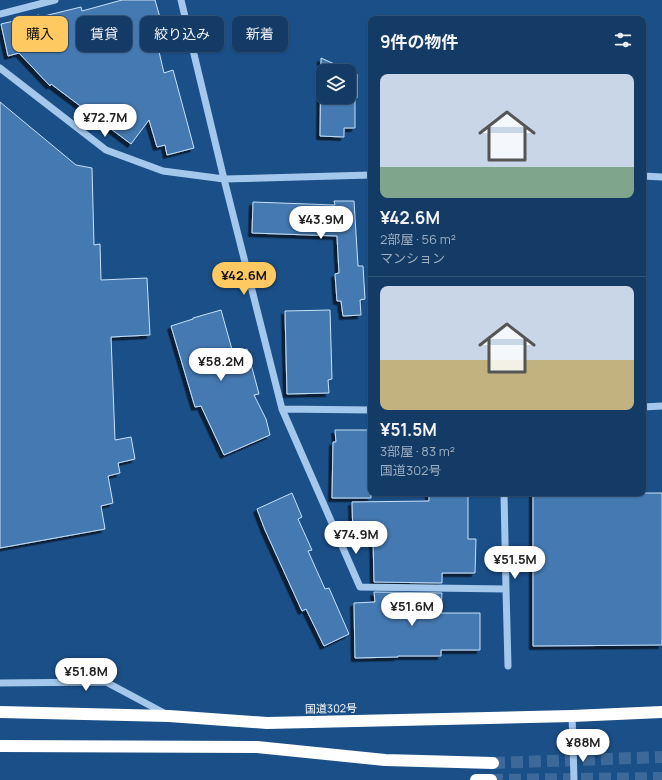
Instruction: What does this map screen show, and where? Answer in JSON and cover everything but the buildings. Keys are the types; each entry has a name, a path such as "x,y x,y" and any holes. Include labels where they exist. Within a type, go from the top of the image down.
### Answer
{"highway":[{"name":"国道302号","path":"0,712 169,716 267,723 572,716 662,712"},
{"path":"0,746 257,747 385,760 493,763"},
{"path":"476,780 492,780"}],"street":[{"path":"0,14 52,0"},
{"path":"181,0 282,409 360,588 506,589"},
{"path":"0,68 106,150 163,171 224,179 368,175"},
{"path":"646,176 662,176"},
{"path":"646,407 662,406"},
{"path":"282,409 368,410"},
{"path":"504,496 508,666"},
{"path":"0,682 106,682 169,716"},
{"path":"572,716 574,780"}],"tunnel":[{"path":"493,763 662,757"},
{"path":"491,780 662,778"}]}
